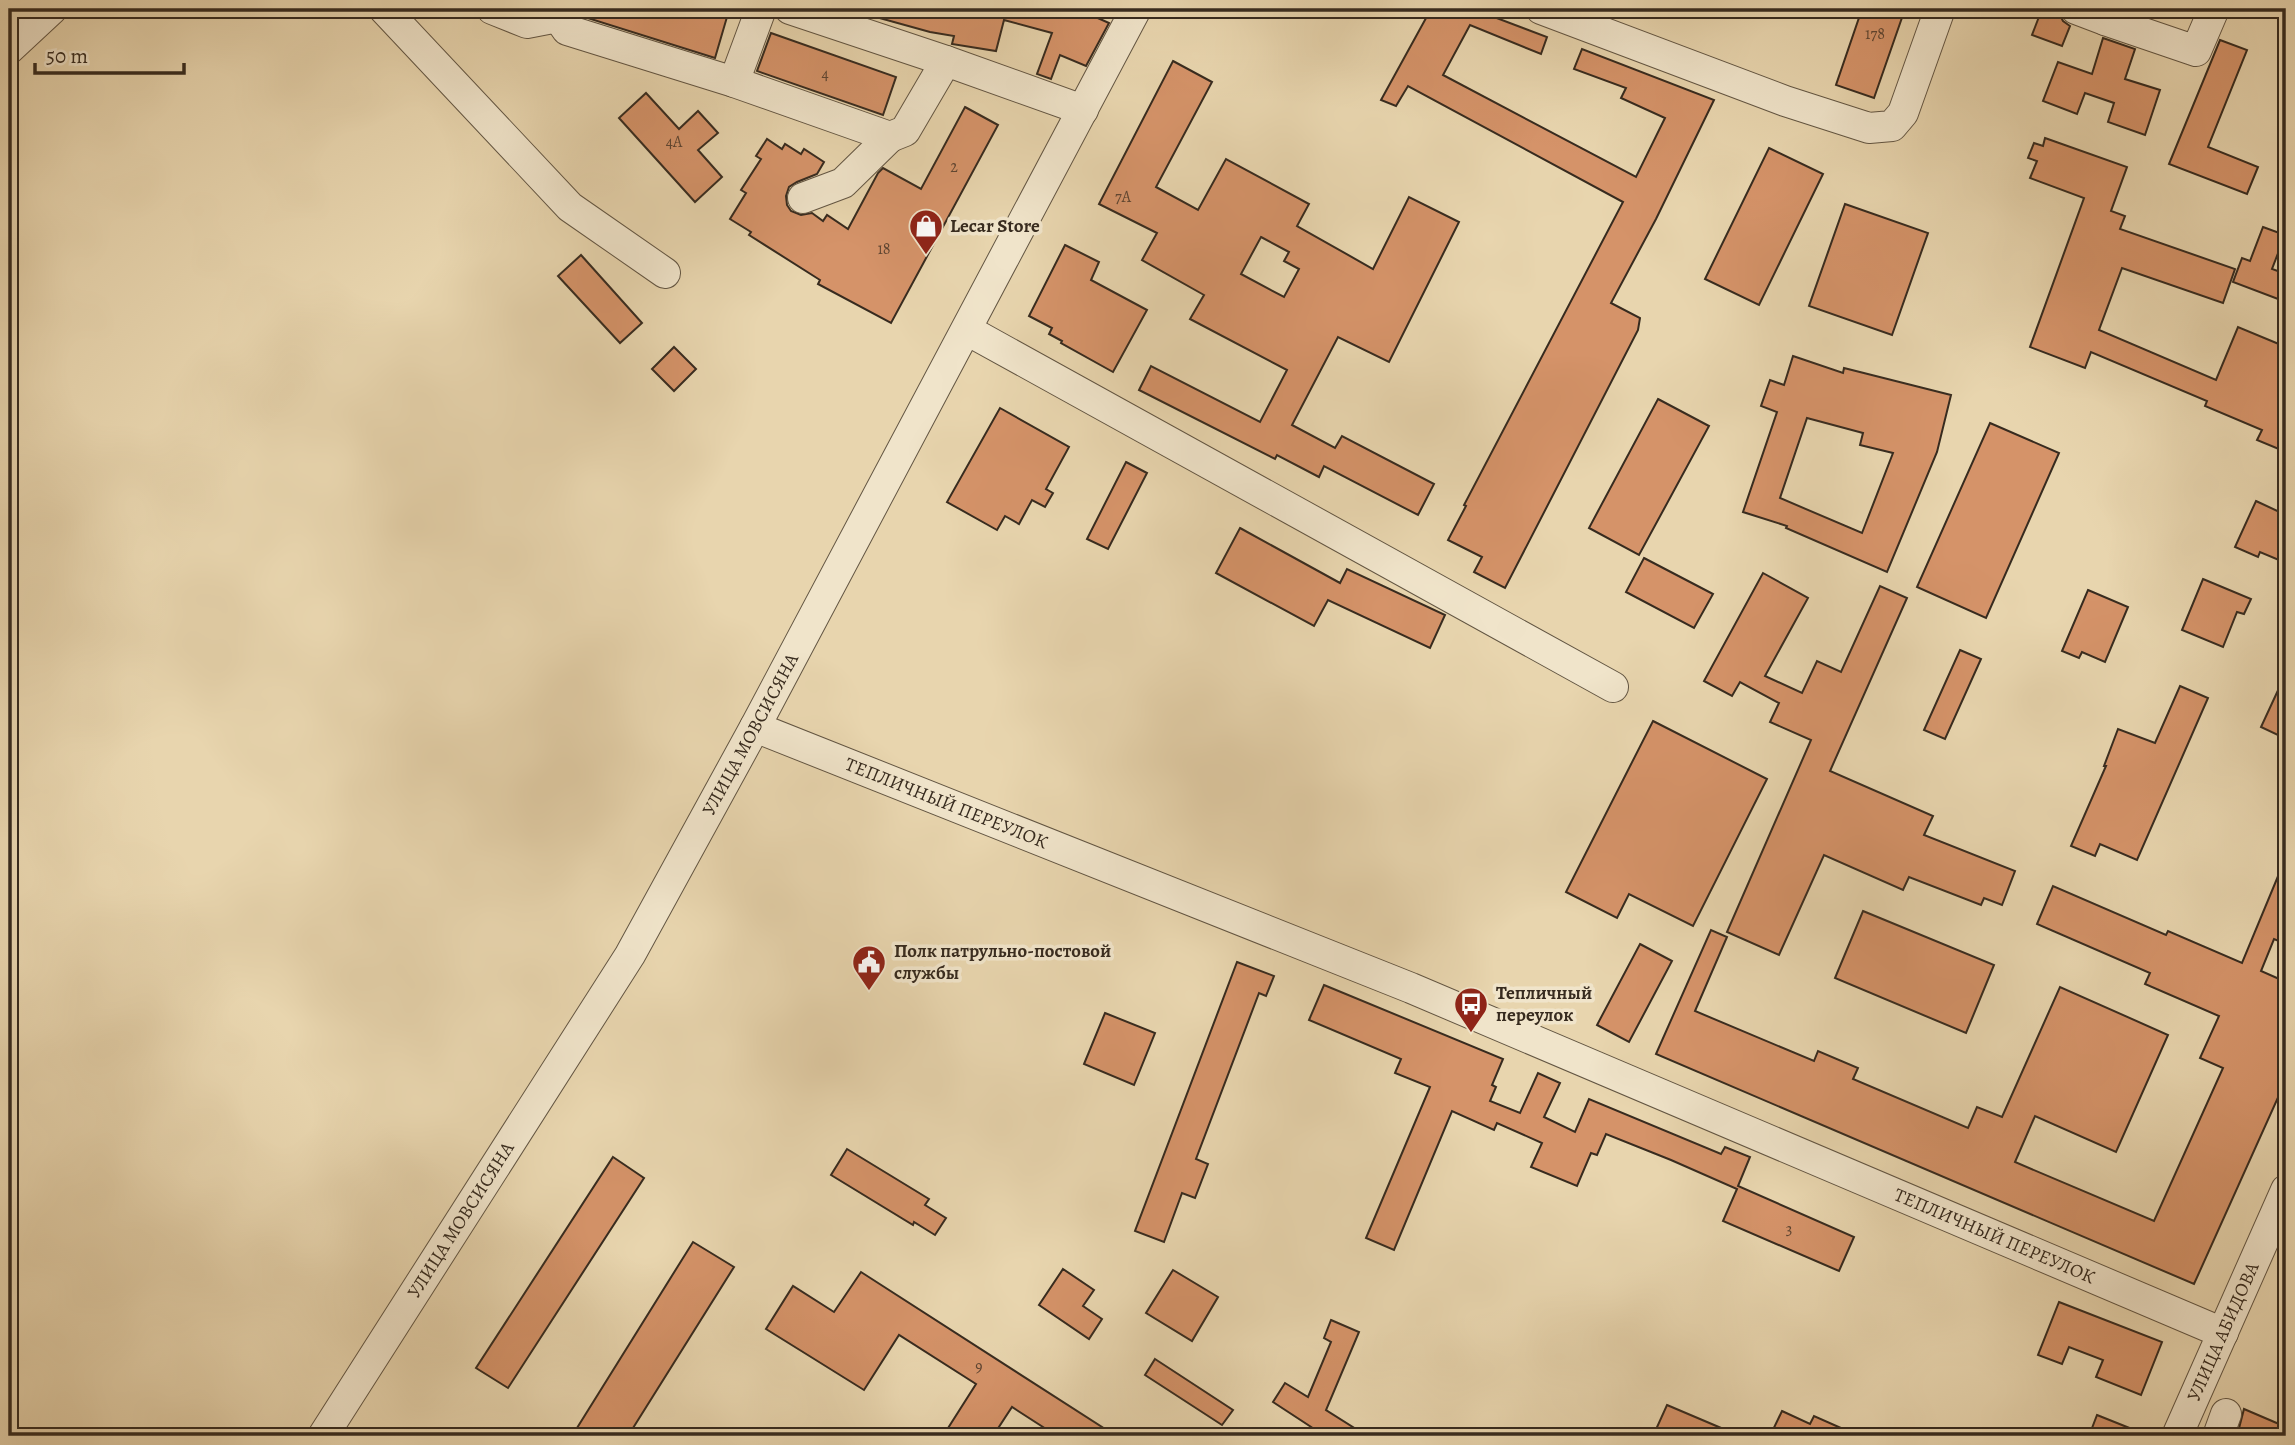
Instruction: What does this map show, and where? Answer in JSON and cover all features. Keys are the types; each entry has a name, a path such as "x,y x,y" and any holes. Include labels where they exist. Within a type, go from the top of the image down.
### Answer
{"street":[{"path":"9,49 52,9"},
{"path":"384,9 570,207 665,273"},
{"path":"492,9 527,23 558,13 567,30 734,82 890,137"},
{"path":"734,82 761,9"},
{"path":"789,9 1083,110"},
{"name":"УЛИЦА МОВСИСЯНА","path":"323,1436 629,954 755,727 1136,9"},
{"path":"1541,9 1786,101 1869,128 1892,127 1903,113 1940,9"},
{"path":"2076,9 2107,14 2196,51 2214,9"},
{"path":"803,198 843,183 890,137 905,131 946,61"},
{"path":"967,330 1613,687"},
{"name":"ТЕПЛИЧНЫЙ ПЕРЕУЛОК","path":"755,727 1411,988 2223,1333"},
{"name":"УЛИЦА АБИДОВА","path":"2177,1436 2286,1190"}],"building":[{"path":"576,9 701,9 727,17 715,58 578,15"},
{"path":"865,9 1095,9 1091,15 1109,23 1086,66 1060,55 1051,79 1037,74 1052,33 1004,20 996,51 952,44 954,36 865,14"},
{"path":"1431,9 1479,9 1478,11 1547,37 1541,54 1470,25 1443,75 1636,177 1665,118 1621,98 1626,88 1574,69 1582,49 1714,100 1656,219 1611,303 1640,318 1638,330 1505,588 1474,572 1482,557 1448,540 1623,202 1408,86 1396,106 1381,100"},
{"path":"1862,9 1905,9 1874,98 1836,85"},
{"path":"2042,9 2060,15 2070,26 2062,46 2032,35"},
{"path":"771,33 896,77 883,115 757,71"},
{"path":"2103,38 2135,49 2125,79 2160,90 2145,135 2108,122 2114,103 2085,93 2077,114 2043,101 2058,62 2092,74"},
{"path":"2220,40 2247,50 2208,147 2258,167 2247,194 2169,164"},
{"path":"1173,61 1212,82 1156,187 1198,210 1226,159 1309,204 1297,226 1373,269 1409,197 1459,222 1389,362 1338,337 1292,425 1335,448 1342,436 1434,484 1418,515 1324,466 1319,477 1277,455 1275,459 1139,390 1151,366 1260,422 1287,370 1190,319 1204,295 1142,260 1157,233 1099,204","holes":["1261,237 1289,252 1284,261 1299,269 1284,297 1241,274"]},
{"path":"646,93 679,129 698,111 718,133 698,150 722,177 695,202 619,118"},
{"path":"965,107 998,125 891,323 818,284 820,280 749,235 751,232 730,219 746,193 741,190 761,159 756,156 767,139 782,149 785,144 801,154 804,149 824,162 817,174 789,187 786,196 791,211 801,215 812,213 823,221 827,215 848,229 883,168 921,189"},
{"path":"2045,138 2127,167 2111,211 2125,216 2120,229 2235,269 2223,303 2122,268 2099,330 2216,380 2238,327 2286,347 2286,452 2257,440 2262,430 2205,406 2207,401 2091,352 2085,368 2030,347 2084,198 2030,178 2037,161 2028,158 2034,143 2043,146"},
{"path":"1769,148 1823,174 1759,305 1705,279"},
{"path":"1845,204 1928,233 1892,335 1809,306"},
{"path":"2263,227 2285,235 2272,269 2286,274 2286,302 2233,282 2242,258 2250,261"},
{"path":"1065,245 1099,262 1091,280 1147,310 1113,372 1061,343 1062,341 1049,334 1052,328 1029,316"},
{"path":"581,255 642,323 620,343 558,276"},
{"path":"674,347 696,369 674,391 652,369"},
{"path":"1793,356 1843,373 1844,368 1951,395 1937,452 1887,572 1786,528 1787,526 1743,512 1777,412 1761,406 1770,380 1784,385","holes":["1807,418 1863,433 1860,445 1893,453 1862,533 1780,498"]},
{"path":"1658,399 1709,426 1639,555 1589,528"},
{"path":"1000,408 1069,447 1046,489 1053,493 1045,507 1032,500 1019,524 1005,516 997,530 947,502"},
{"path":"1990,423 2059,453 1986,618 1917,587"},
{"path":"1126,462 1147,473 1108,549 1087,539"},
{"path":"2256,501 2286,515 2286,563 2260,552 2258,557 2235,547"},
{"path":"1240,528 1340,583 1347,569 1445,615 1430,648 1328,600 1314,626 1216,573"},
{"path":"1644,558 1713,594 1694,628 1626,592"},
{"path":"1763,573 1808,598 1765,676 1802,693 1817,661 1841,672 1880,586 1907,598 1830,771 1933,816 1924,835 2015,871 2002,905 1984,898 1981,905 1909,877 1903,890 1824,855 1779,955 1727,932 1811,740 1770,722 1779,703 1740,682 1732,696 1704,681"},
{"path":"2203,579 2251,599 2244,614 2237,612 2223,647 2182,630"},
{"path":"2088,590 2128,607 2105,662 2082,652 2079,658 2062,651"},
{"path":"1960,650 1981,659 1945,739 1924,730"},
{"path":"2286,673 2286,727 2282,737 2261,727"},
{"path":"2180,686 2208,698 2137,860 2100,844 2095,856 2071,846 2106,766 2118,729 2155,743"},
{"path":"1653,721 1767,779 1693,926 1629,894 1617,918 1566,892"},
{"path":"2286,857 2286,944 2274,939 2261,971 2286,982 2286,1095 2280,1093 2194,1284 1656,1054 1711,930 1727,937 1695,1011 1814,1061 1818,1051 1858,1068 1853,1079 1968,1128 1977,1107 2002,1117 2060,987 2168,1035 2116,1152 2035,1116 2015,1162 2154,1221 2223,1068 2200,1058 2219,1016 2145,984 2150,973 2037,924 2053,886 2166,935 2168,931 2242,963"},
{"path":"1863,911 1994,965 1966,1033 1835,978"},
{"path":"1640,944 1672,961 1629,1042 1597,1025"},
{"path":"1237,962 1274,976 1266,996 1259,993 1196,1159 1208,1164 1195,1198 1182,1193 1164,1242 1135,1231"},
{"path":"1324,985 1503,1059 1492,1085 1496,1087 1490,1101 1520,1113 1538,1073 1560,1083 1544,1117 1575,1132 1589,1099 1721,1154 1725,1147 1750,1157 1738,1186 1854,1237 1839,1271 1723,1221 1737,1189 1671,1160 1606,1134 1597,1155 1591,1153 1577,1186 1531,1167 1542,1143 1497,1123 1494,1130 1452,1111 1394,1250 1366,1238 1430,1087 1395,1073 1401,1059 1309,1020"},
{"path":"1105,1013 1155,1033 1134,1085 1084,1064"},
{"path":"847,1149 929,1199 925,1205 946,1218 935,1235 914,1222 913,1225 831,1175"},
{"path":"613,1157 644,1178 508,1388 476,1368"},
{"path":"693,1242 734,1267 628,1436 572,1436"},
{"path":"1063,1269 1094,1290 1083,1306 1102,1319 1089,1339 1039,1305"},
{"path":"1173,1270 1218,1297 1192,1341 1146,1313"},
{"path":"861,1272 1116,1436 1057,1436 1012,1407 993,1436 943,1436 976,1384 899,1335 864,1390 766,1329 793,1286 834,1312"},
{"path":"2059,1302 2162,1342 2141,1395 2096,1377 2103,1360 2069,1347 2062,1364 2038,1355"},
{"path":"1331,1320 1359,1332 1326,1410 1367,1436 1325,1436 1273,1402 1285,1383 1308,1397 1331,1342 1324,1338"},
{"path":"1155,1359 1233,1410 1222,1425 1145,1375"},
{"path":"1667,1405 1740,1436 1653,1436"},
{"path":"2244,1409 2286,1427 2286,1436 2237,1436"},
{"path":"1782,1411 1810,1424 1814,1416 1859,1436 1770,1436"},
{"path":"2097,1415 2147,1435 2147,1436 2089,1436"}],"place":[{"name":"Lecar Store","path":"926,256"},
{"name":"Полк патрульно-постовой службы","path":"869,992"},
{"name":"Тепличный переулок","path":"1471,1034"}]}
